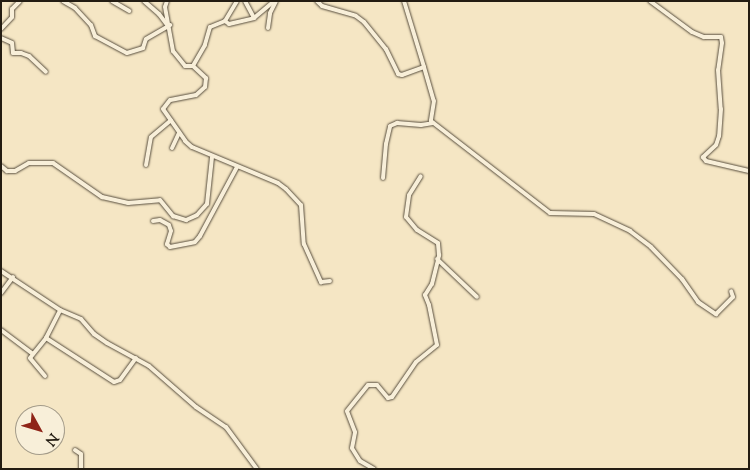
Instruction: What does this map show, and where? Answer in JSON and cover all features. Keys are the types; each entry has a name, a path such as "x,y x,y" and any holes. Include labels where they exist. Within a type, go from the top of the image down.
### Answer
{"street":[{"path":"1,29 12,17 12,8 20,1"},
{"path":"64,1 76,8 91,25 94,35 127,53 143,48 146,39 169,26"},
{"path":"112,1 129,11"},
{"path":"144,1 169,26"},
{"path":"167,1 165,7 175,56 185,66 193,66 206,78 206,84 196,95 174,99 164,105 164,113 192,147 212,157 278,183 299,202 302,209 304,244 321,282 330,281"},
{"path":"193,66 205,45 210,27 225,21 237,1"},
{"path":"245,1 254,18"},
{"path":"225,21 229,24 254,18 275,1"},
{"path":"268,28 270,13 275,1"},
{"path":"317,1 322,6 356,16 364,22 386,49 398,74 402,75 424,67"},
{"path":"404,1 434,101 430,118 433,123 550,213 594,214 630,231 651,247 682,279 698,302 716,314 733,297 731,291"},
{"path":"650,1 692,32 704,37 721,37 722,43 718,70 721,109 719,136 716,145 703,157 706,161 749,171"},
{"path":"1,38 12,43 13,53 29,56 46,72"},
{"path":"146,165 151,137 171,120"},
{"path":"383,178 386,144 390,126 397,122 421,125 433,123"},
{"path":"172,148 179,132"},
{"path":"1,166 7,171 15,171 29,162 52,162 102,197 128,203 160,200 168,212 177,218 189,220 205,207 208,199 212,157"},
{"path":"160,220 170,228 169,246 184,246 194,242 200,236 237,167"},
{"path":"374,469 360,461 352,448 355,432 348,411 368,385 377,385 388,398 392,397 416,362 437,345 425,295 426,290 432,284 438,243 417,230 406,217 409,195 421,176"},
{"path":"153,221 160,220 168,212"},
{"path":"437,259 476,296"},
{"path":"1,271 13,277 60,310 81,319 94,334 136,358 196,407 226,427 239,442 257,469"},
{"path":"1,293 13,277"},
{"path":"45,376 30,360 32,354 46,338 60,310"},
{"path":"1,330 32,354"},
{"path":"46,338 114,382 120,380 136,358"},
{"path":"75,450 81,454 81,469"}]}
